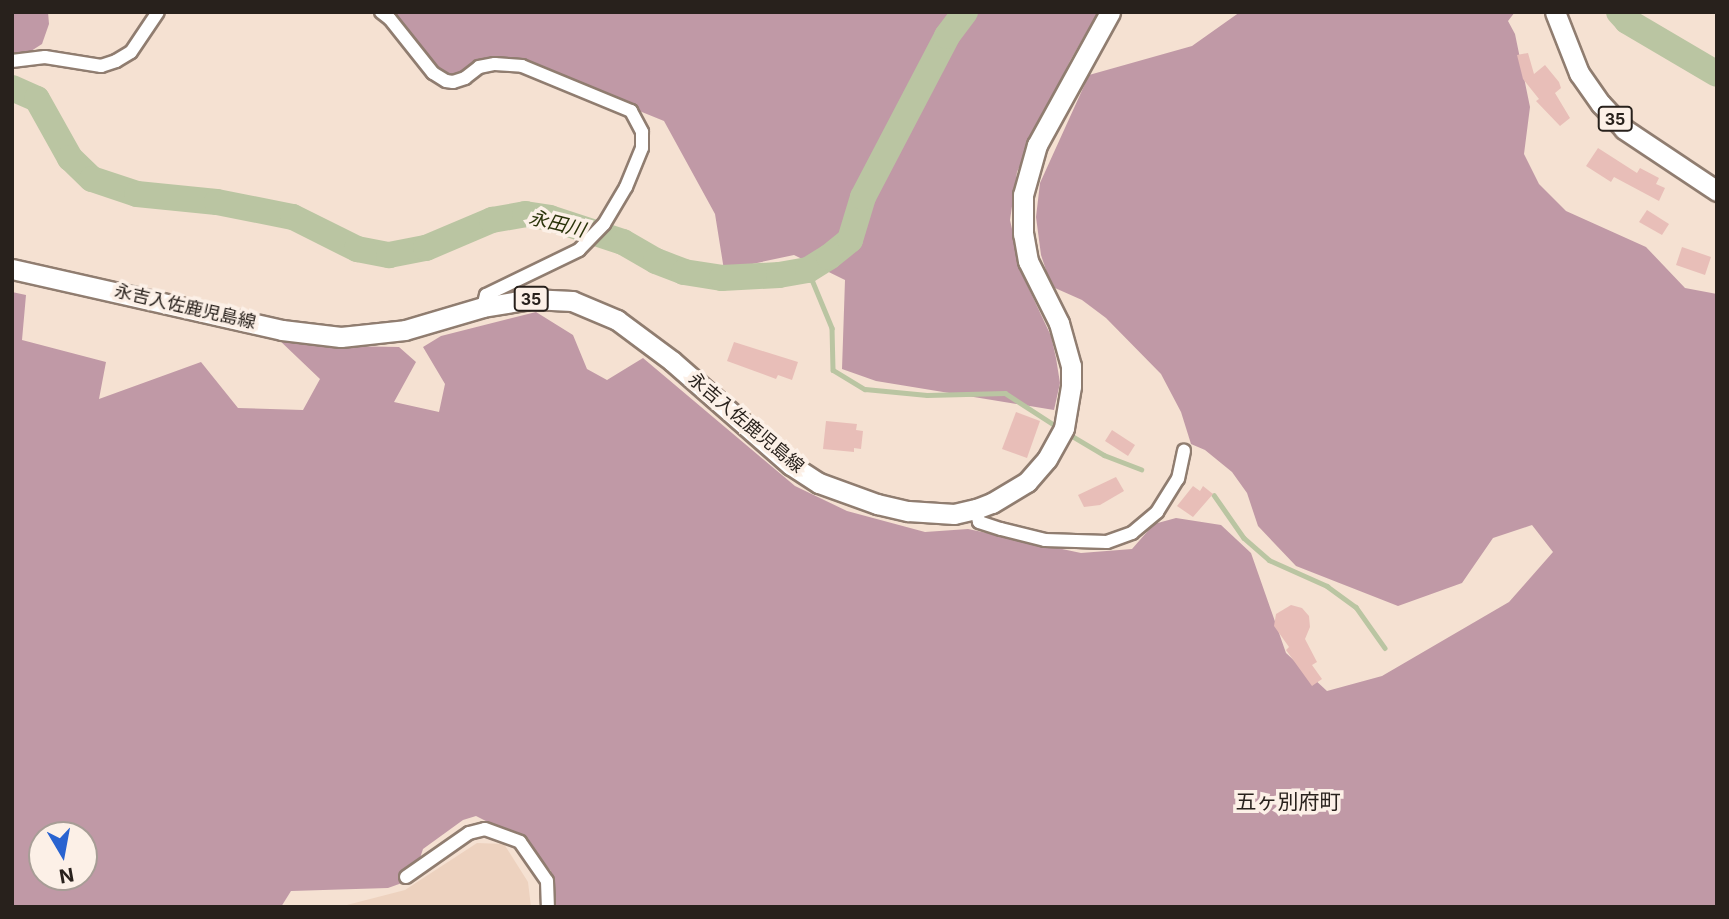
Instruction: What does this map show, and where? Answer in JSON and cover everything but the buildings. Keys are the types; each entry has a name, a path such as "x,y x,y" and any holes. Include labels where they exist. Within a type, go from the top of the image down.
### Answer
{"main road":[{"name":"永吉入佐鹿児島線","path":"12,269 282,330 341,337 405,330 483,307 531,299 572,301 603,313 672,361 791,465 819,483 842,494 908,510 954,514 984,506 1014,491 1036,472 1064,428 1070,396 1071,366 1059,323 1028,261 1023,234 1023,195 1037,145 1110,12"},
{"name":"35","path":"1555,12 1579,73 1601,104 1624,129 1717,191"}],"street":[{"path":"12,61 45,57 101,66 116,61 131,52 159,12"},
{"path":"381,12 390,19 433,74 446,81 466,78 479,67 495,64 522,66 631,111 642,132 642,148 626,187 604,224 579,250 486,295 483,307"},
{"path":"984,506 979,523 1045,540 1107,542 1132,533 1157,512 1178,480 1184,451"},
{"path":"406,877 469,832 485,829 520,842 547,881 548,907"}],"shaded area":[{"path":"12,12 48,12 49,24 42,44 28,53 12,54"},
{"path":"391,12 1098,12 1070,61 1017,172 1010,220 1022,274 1051,336 1060,383 1054,410 876,381 842,369 845,280 794,255 724,270 715,214 664,121 507,57 486,57 460,74 446,75"},
{"path":"1240,12 1515,12 1508,21 1515,34 1530,107 1524,154 1539,184 1566,211 1646,247 1685,288 1717,294 1717,907 552,907 551,871 525,841 476,816 463,820 423,849 413,879 388,888 291,891 281,907 12,907 12,292 26,295 22,340 106,362 99,399 201,362 238,408 303,410 320,379 277,338 342,346 399,347 416,362 394,402 439,412 445,384 423,347 441,336 536,312 573,335 587,369 607,380 643,358 795,486 847,511 925,532 968,529 1081,553 1132,549 1154,524 1176,518 1221,525 1251,553 1286,653 1327,691 1382,676 1509,602 1553,552 1532,525 1493,538 1462,583 1398,606 1296,566 1258,526 1247,493 1232,472 1205,450 1191,444 1181,412 1161,374 1106,318 1082,300 1055,288 1041,255 1036,217 1040,183 1089,75 1192,46"},
{"path":"477,843 504,844 528,882 531,907 339,907 405,890"}],"waterway":[{"name":"永田川","path":"12,88 37,99 70,158 92,179 137,194 217,202 293,217 357,249 389,255 426,248 492,220 525,214 550,218 623,242 656,261 684,272 722,278 779,275 808,270 850,240 863,197 947,36 965,12"},
{"name":"永田川","path":"1619,12 1627,21 1717,74"},
{"path":"808,270 832,328 833,370 865,389 927,395 1005,393 1059,428"},
{"path":"1067,433 1104,455 1141,469"},
{"path":"1214,495 1244,538 1269,560 1327,586 1356,607 1385,648"}],"district":[{"name":"五ヶ別府町","path":"1288,802"}]}
